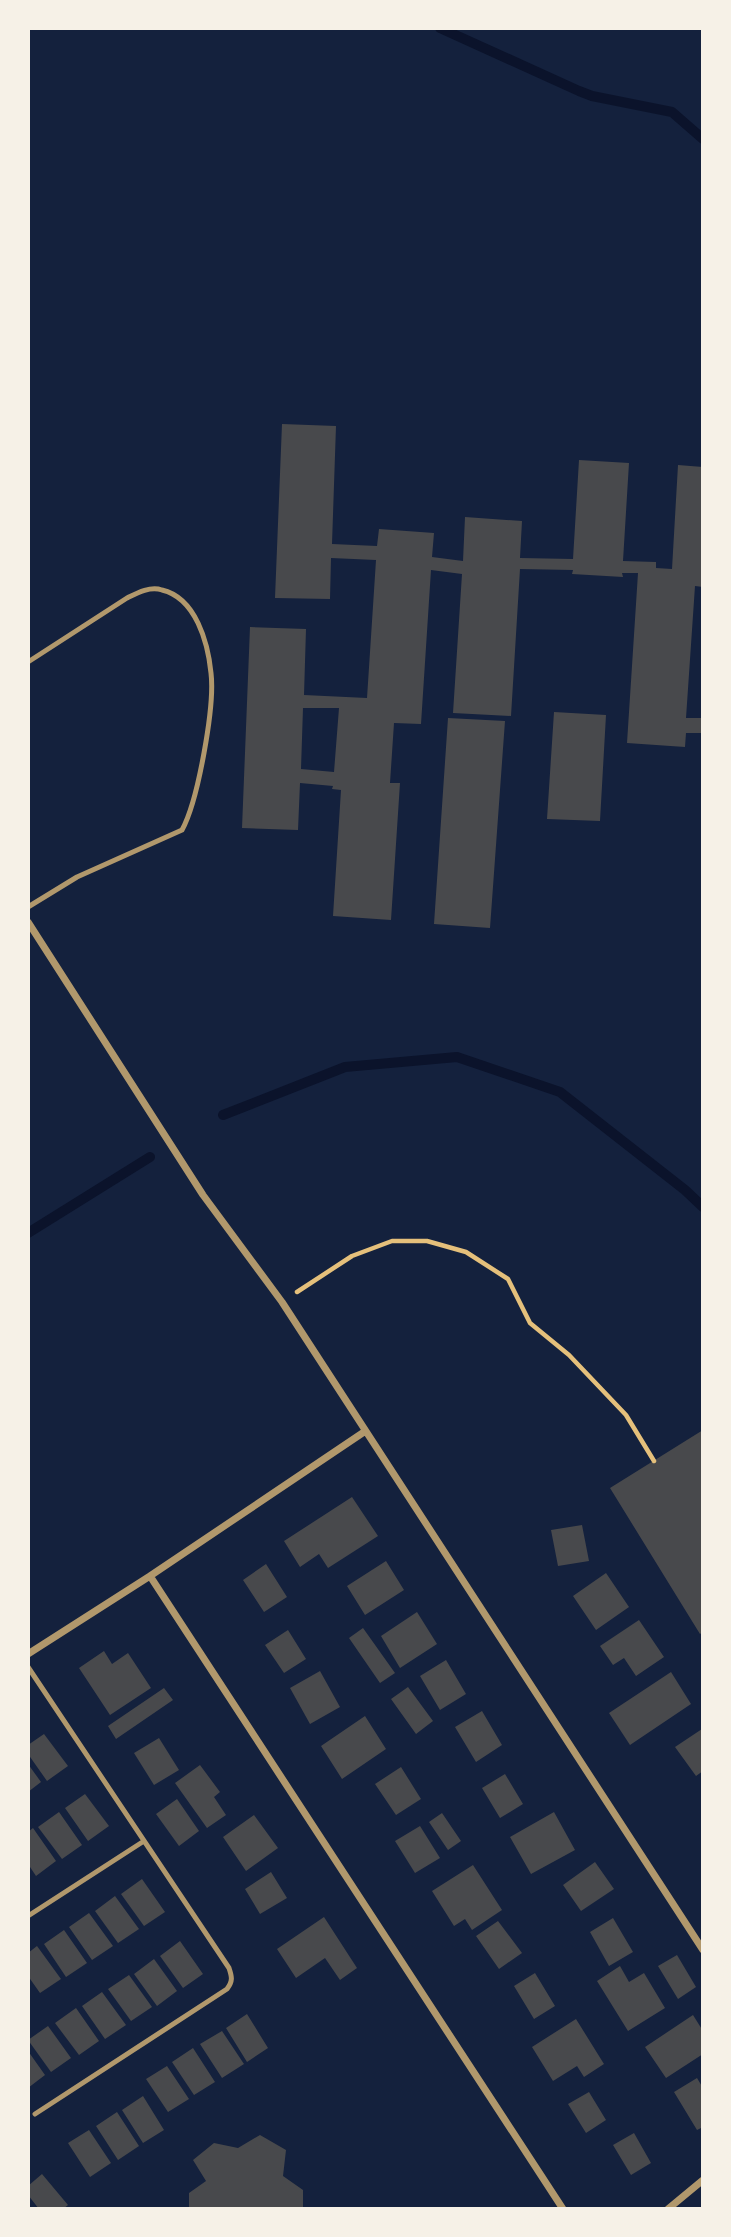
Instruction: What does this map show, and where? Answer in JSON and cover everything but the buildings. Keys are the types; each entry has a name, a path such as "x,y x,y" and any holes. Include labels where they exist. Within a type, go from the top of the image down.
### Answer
{"street":[{"path":"28,922 203,1195 282,1302 703,1950"},
{"path":"28,1654 150,1576 364,1432"},
{"path":"150,1576 563,2209"},
{"path":"668,2209 703,2180"}],"lane":[{"path":"28,662 127,598 144,590 162,589 183,600 195,619 203,636 211,674 210,705 199,777 187,822 182,830 77,877 28,907"},
{"path":"28,1667 229,1968 232,1977 228,1989 35,2114"},
{"path":"28,1916 144,1841"}],"path":[{"path":"282,1302 352,1256 392,1241 427,1241 466,1252 508,1279 530,1323 569,1355 626,1415 654,1461"}],"waterway":[{"path":"440,28 592,96 672,112 703,139"},
{"path":"223,1115 345,1067 457,1057 560,1092 703,1207"},
{"path":"28,1233 150,1157"}]}
